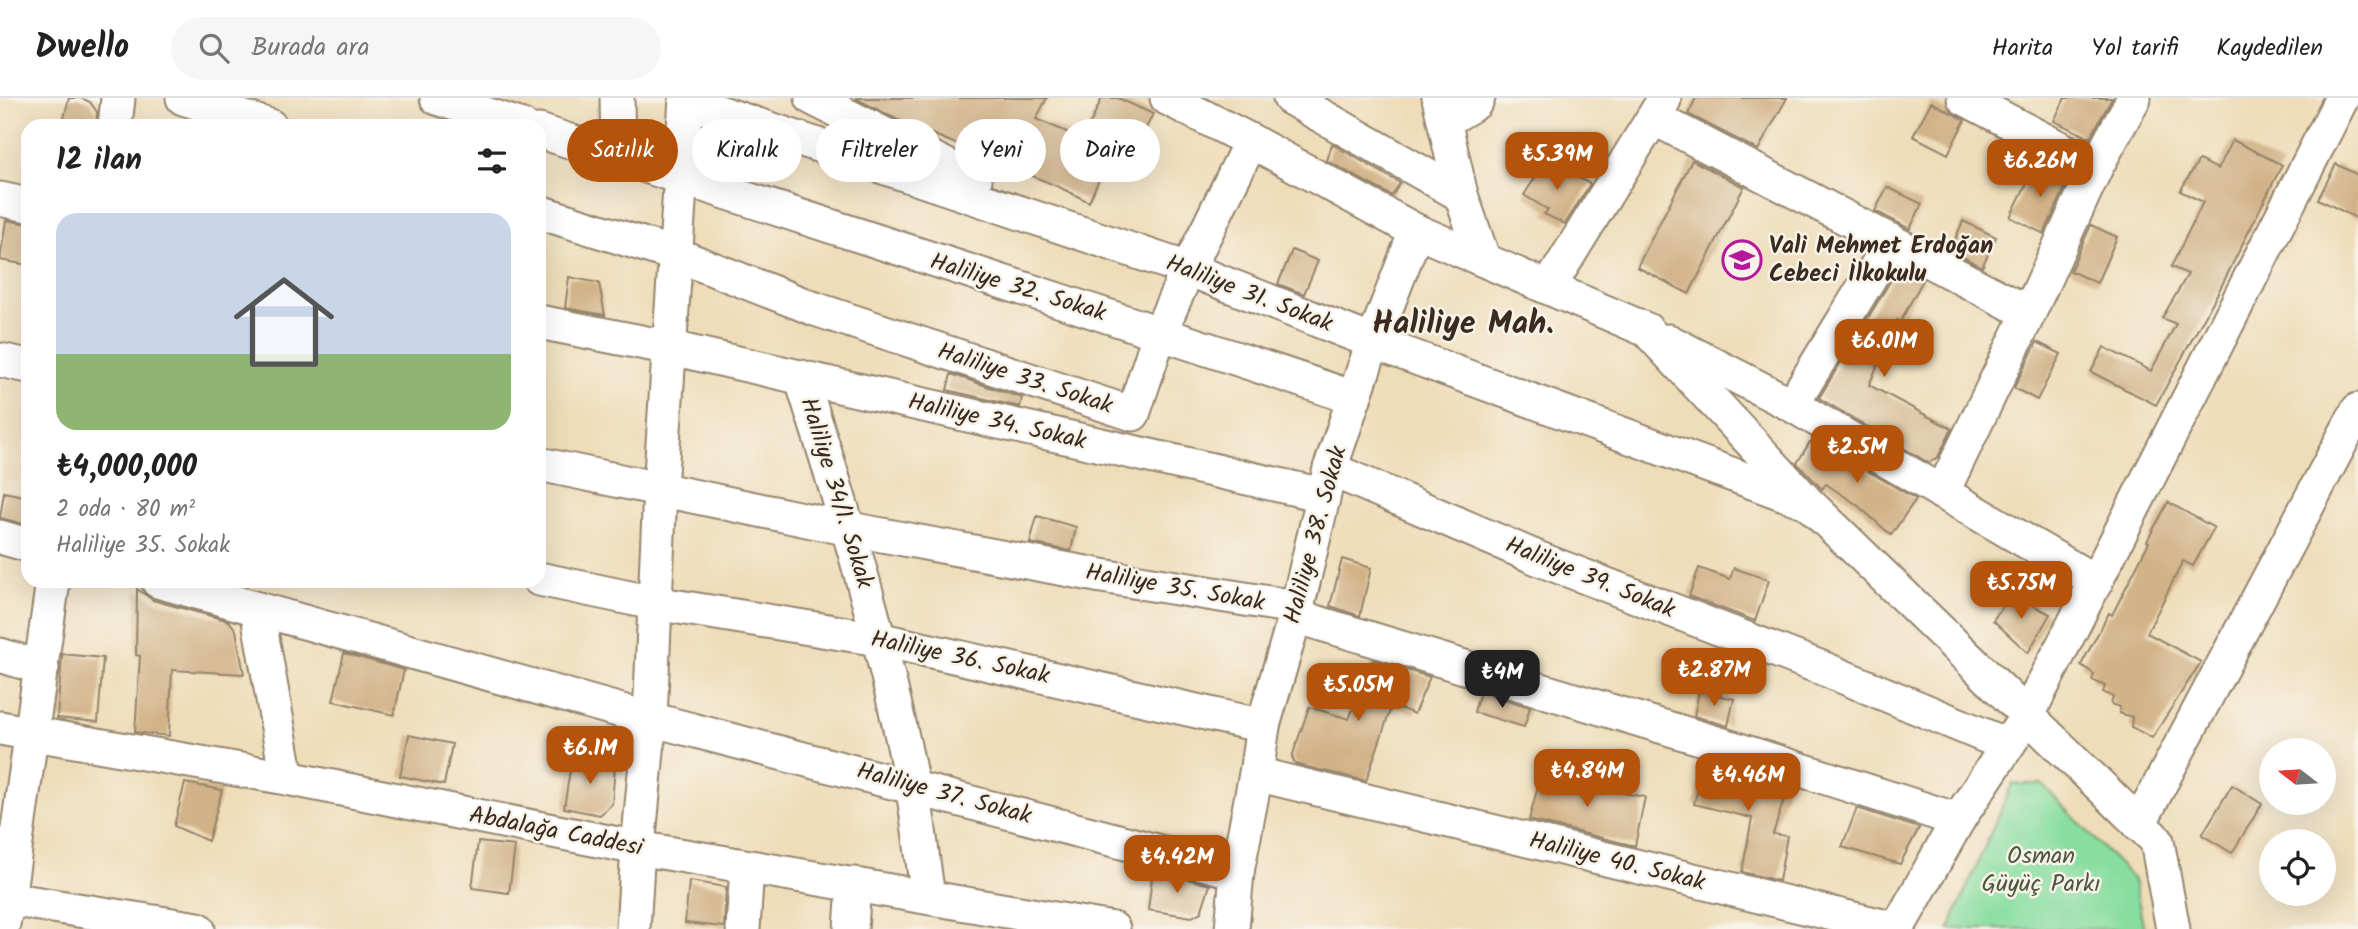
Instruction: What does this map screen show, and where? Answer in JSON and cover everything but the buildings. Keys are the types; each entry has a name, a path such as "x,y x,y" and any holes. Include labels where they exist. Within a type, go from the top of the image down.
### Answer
{"street":[{"path":"116,119 118,98"},
{"path":"183,98 248,119"},
{"path":"437,98 501,119"},
{"path":"617,98 617,119"},
{"path":"812,98 1080,233"},
{"path":"1167,98 1416,231 1647,330 1792,405 2096,582"},
{"path":"1290,98 1461,195"},
{"path":"1478,98 1475,103 1442,110 1461,195 1483,258"},
{"path":"1942,493 2096,167 2134,98"},
{"path":"1896,929 1958,820 2027,716 2342,98"},
{"path":"633,929 650,719 660,489 686,100"},
{"name":"Haliliye 31. Sokak","path":"686,100 1188,269 1373,342 1807,502"},
{"path":"1976,101 2096,167"},
{"path":"1549,287 1660,108 1892,241 2029,313"},
{"name":"Haliliye 32. Sokak","path":"546,133 567,140"},
{"name":"Haliliye 33. Sokak","path":"546,214 677,255 815,309 1133,415 1160,332 1251,141"},
{"name":"Haliliye 32. Sokak","path":"678,178 1160,332 1354,398"},
{"path":"0,199 21,204"},
{"name":"Haliliye 38. Sokak","path":"1232,929 1237,872 1263,726 1295,617 1327,482 1373,342 1416,231"},
{"path":"1792,405 1892,241"},
{"name":"Haliliye 34. Sokak","path":"546,323 671,348 1124,450 1327,482"},
{"path":"1647,330 1807,502 2157,841 2173,929"},
{"path":"0,360 21,364"},
{"name":"Haliliye 34/1. Sokak","path":"801,377 850,529 912,786 948,909"},
{"path":"2139,824 2358,410"},
{"path":"1124,450 1133,415"},
{"name":"Haliliye 35. Sokak","path":"546,465 850,529 1282,606 1295,617 1730,747 1958,820"},
{"name":"Haliliye 39. Sokak","path":"1327,482 1542,560 1827,670 2007,746"},
{"path":"0,537 21,543"},
{"name":"Haliliye 36. Sokak","path":"546,580 654,603 878,639 1263,726"},
{"path":"52,588 42,668 15,731 5,914 198,929"},
{"name":"Haliliye 37. Sokak","path":"183,588 650,719 1237,872"},
{"path":"257,609 287,778"},
{"path":"0,655 42,668"},
{"name":"Abdalağa Caddesi","path":"15,731 287,778 638,848 854,884 948,909 1113,929"},
{"name":"Haliliye 40. Sokak","path":"1256,774 1896,929"},
{"path":"743,929 747,867"},
{"path":"851,929 854,884"}],"green space":[{"name":"Osman Güyüç Parkı","path":"2012,784 2042,784 2134,880 2144,929 1949,929"}],"place":[{"name":"Vali Mehmet Erdoğan Cebeci İlkokulu","path":"1742,260"}],"district":[{"name":"Haliliye Mah.","path":"1463,324"}]}
